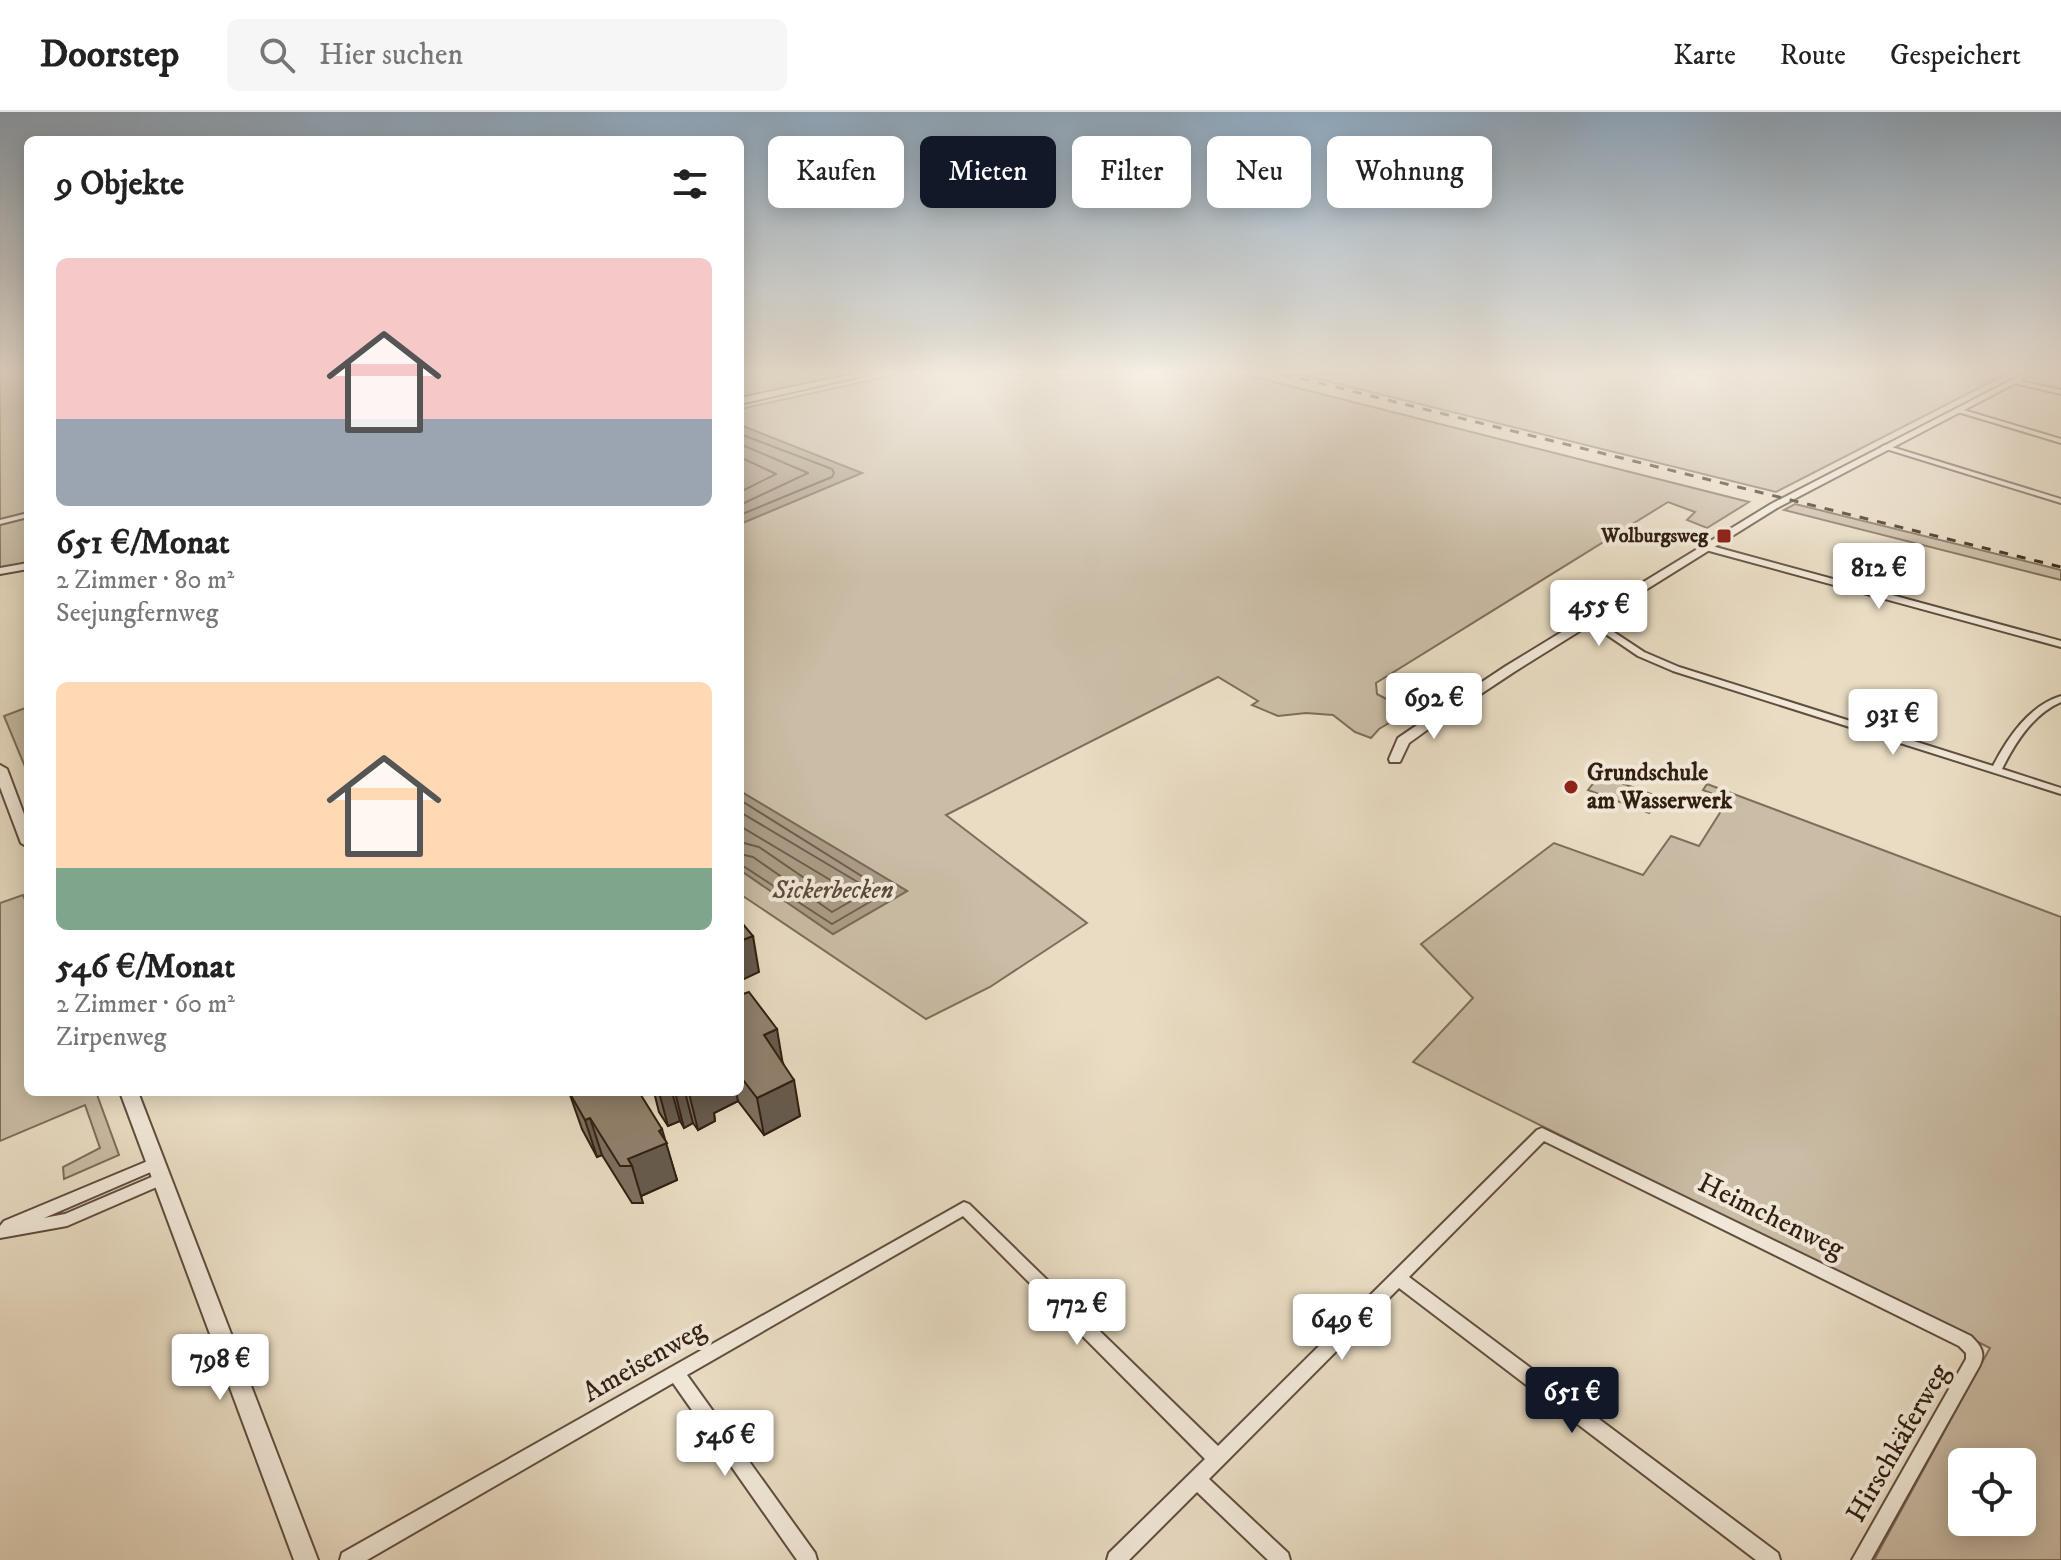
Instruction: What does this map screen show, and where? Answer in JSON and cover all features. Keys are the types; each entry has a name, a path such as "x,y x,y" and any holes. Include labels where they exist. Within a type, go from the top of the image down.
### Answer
{"street":[{"path":"1395,759 1403,741 1510,669 1774,506 1896,442"},
{"path":"1885,447 2061,501"},
{"path":"0,522 24,516"},
{"path":"1705,547 2061,644"},
{"path":"0,571 24,567"},
{"path":"1591,620 1641,654 1676,669 2061,791"},
{"path":"1996,770 2004,751 2036,716 2052,701 2061,699"},
{"path":"0,769 24,832"},
{"path":"130,1096 306,1560"},
{"name":"Heimchenweg","path":"1398,1278 1542,1134 1965,1341 1974,1350"},
{"path":"0,1231 67,1220 158,1172"},
{"name":"Ameisenweg","path":"349,1560 964,1208 1217,1458"},
{"path":"1116,1560 1398,1278 1771,1560"},
{"name":"Hirschkäferweg","path":"1861,1560 1974,1360 1974,1350"},
{"path":"676,1373 808,1560"},
{"path":"1197,1480 1281,1560"}],"shaded area":[{"path":"0,442 24,442 24,517 13,520 24,519 24,564 0,568"},
{"path":"782,442 1510,442 1749,502 1707,528 1687,520 1695,512 1668,502 1376,683 1377,694 1409,711 1379,729 1371,738 1355,732 1333,715 1306,713 1278,716 1252,705 1258,701 1218,677 946,815 1087,923 990,987 926,1019 744,897 744,873 833,934 907,891 744,793 744,522 861,473"},
{"path":"1572,442 1874,442 1776,492"},
{"path":"1795,504 2061,570 2061,580 1784,510"},
{"path":"24,708 24,764 4,716"},
{"path":"1600,775 1659,797 1649,813 1588,790"},
{"path":"1707,784 2061,917 2061,1560 1874,1560 1990,1348 1413,1062 1473,998 1421,944 1554,843 1643,875 1671,836 1699,846 1728,800 1703,790"},
{"path":"23,895 24,898 24,1096 97,1096 119,1155 64,1179 63,1167 100,1148 85,1105 0,1141 0,903"}],"water":[{"path":"744,442 782,442 862,473 744,522"},
{"name":"Sickerbecken","path":"744,793 907,891 833,934 744,873"}],"building":[{"path":"744,925 753,936 744,939"},
{"path":"749,992 777,1029 764,1035 794,1080 757,1098 744,1081 744,994"},
{"path":"571,1096 641,1096 667,1143 628,1159 632,1166 620,1166 590,1118 585,1120"}],"railway":[{"path":"1555,442 2061,567"}],"place":[{"name":"Wolburgsweg","path":"1724,536"},
{"name":"Grundschule am Wasserwerk","path":"1571,787"}]}
